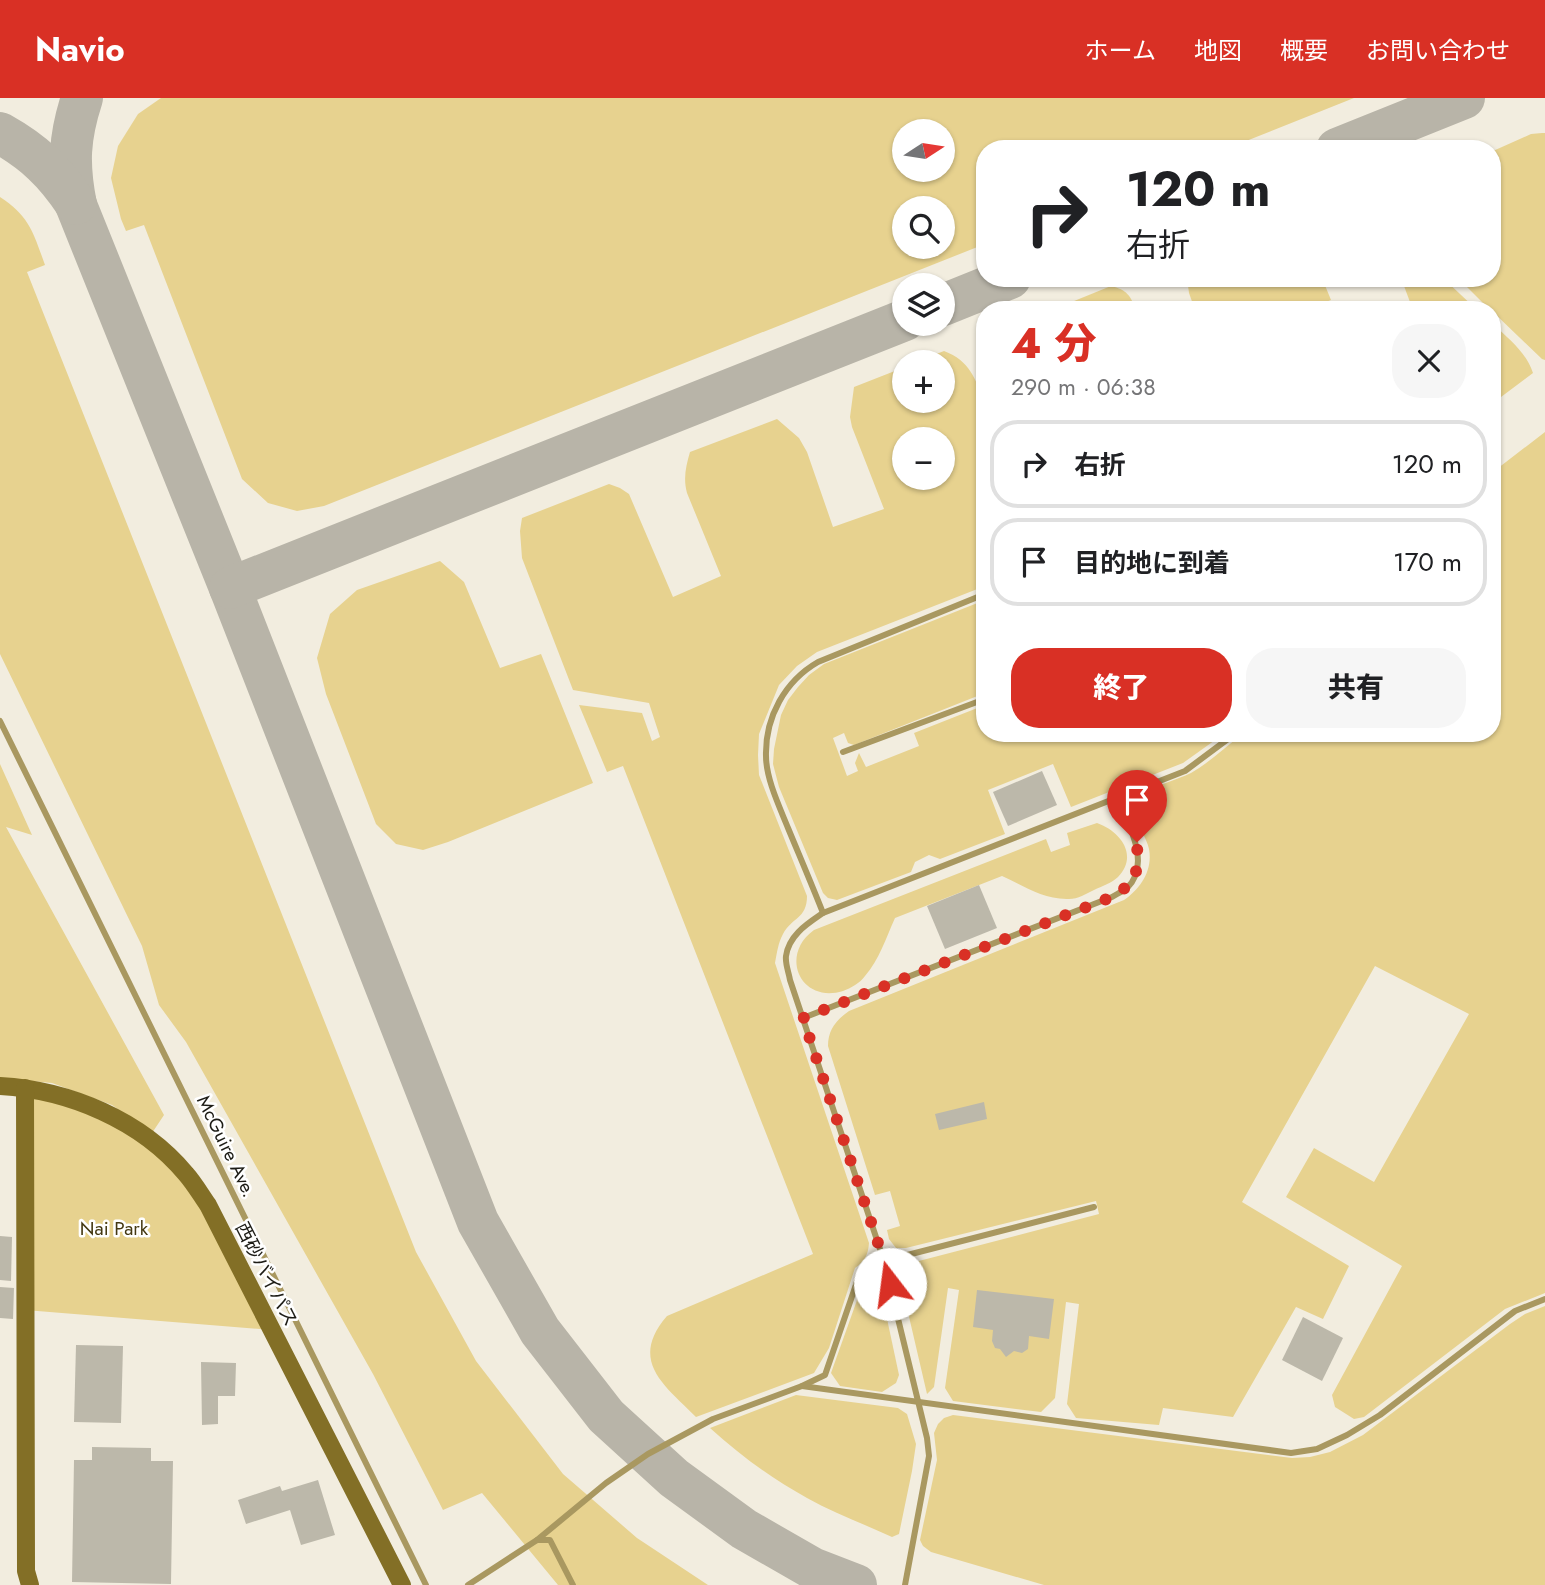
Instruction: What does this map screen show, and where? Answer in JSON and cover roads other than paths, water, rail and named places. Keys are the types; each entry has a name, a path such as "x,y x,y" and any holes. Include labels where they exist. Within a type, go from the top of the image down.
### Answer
{"street":[{"name":"西砂バイパス","path":"0,1086 58,1095 92,1107 130,1125 159,1147 186,1174 208,1205 402,1585"},
{"path":"25,1088 26,1571 30,1585"}],"lane":[{"path":"824,913 775,796 766,758 768,735 781,698 802,671 818,662 976,598"},
{"path":"843,752 976,702"},
{"name":"McGuire Ave.","path":"0,721 426,1585"},
{"path":"905,1585 929,1456 927,1438 884,1261 790,980 786,958 791,942 803,927 824,913 1185,771 1224,742"},
{"path":"803,1018 1112,897 1129,886 1138,868 1137,842 1117,798"},
{"path":"468,1585 537,1540 606,1483 648,1454 713,1419 825,1375 860,1273 884,1261 1094,1207"},
{"path":"802,1386 1292,1453 1317,1449 1380,1415 1515,1311 1545,1299"},
{"path":"537,1540 550,1540 573,1585"}],"park label":[{"name":"Nai Park","path":"114,1228"}]}
